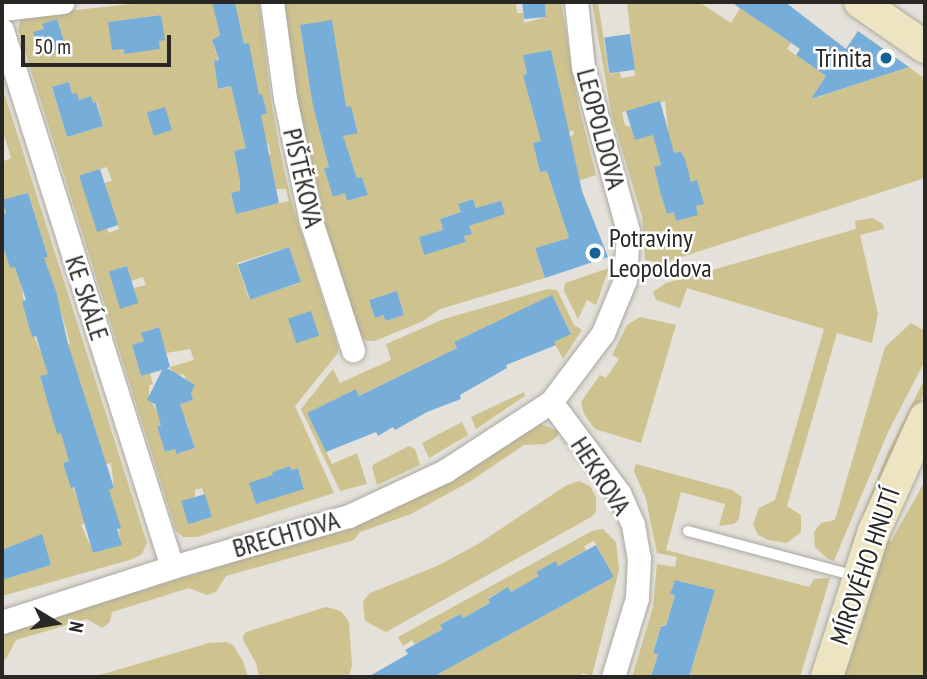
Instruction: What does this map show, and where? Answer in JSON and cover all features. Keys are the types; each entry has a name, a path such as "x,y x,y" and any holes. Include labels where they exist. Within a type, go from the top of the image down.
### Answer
{"main road":[{"path":"860,2 925,47"},
{"name":"MÍROVÉHO HNUTÍ","path":"827,677 858,577 896,479 925,418"}],"street":[{"path":"2,9 63,2"},
{"name":"PIŠTĚKOVA","path":"272,2 285,97 310,221 353,350"},
{"name":"LEOPOLDOVA","path":"551,402 603,333 625,280 628,230 583,67 576,2"},
{"name":"KE SKÁLE","path":"2,30 172,567"},
{"name":"BRECHTOVA","path":"2,622 172,567 349,516 445,471 551,402"},
{"name":"HEKROVA","path":"551,402 619,493 633,525 639,558 637,598 613,677"}],"lane":[{"path":"688,531 858,577"}],"shaded area":[{"path":"149,2 217,2 213,3 220,35 212,40 218,59 214,62 219,89 253,82 254,66 244,44 235,2 259,2 271,101 283,166 294,210 338,347 338,353 295,406 334,493 197,537 183,537 176,531 18,29 22,16","holes":["161,15 159,49 124,53 108,22","57,19 66,47 41,55 34,32 44,29 43,24","69,82 72,95 79,100 91,96 93,103 97,102 103,126 67,137 52,88","268,143 271,154 267,155 275,189 286,189 289,201 236,213 231,194 242,191 234,151","107,167 112,181 104,183 119,229 109,233 79,176","289,247 300,283 249,299 237,263","127,266 131,281 143,277 146,285 134,288 138,303 121,308 109,272","158,327 166,353 190,349 194,360 170,367 173,377 184,374 193,400 157,411 149,397 149,385 153,384 150,373 141,376 132,345 144,341 142,333","185,417 195,448 176,453 175,449 165,452 157,426","289,466 291,470 298,468 304,488 256,504 250,483 275,480 273,472","202,488 212,517 189,524 181,502 195,497 195,490"]},
{"path":"284,2 522,2 516,5 517,13 523,13 524,23 546,17 545,2 561,2 578,103 596,175 553,189 569,238 535,248 545,278 440,309 423,321 375,341 366,341 357,333 312,184 298,118","holes":["332,21 342,86 311,90 300,26","551,50 562,105 553,107 554,115 539,118 537,111 534,112 530,85 526,86 529,84 527,76 523,75 527,74 524,55","351,106 358,132 322,140 319,118 316,118","573,130 574,135 569,136 576,164 540,172 533,143 560,137","351,160 357,178 362,177 368,195 347,201 345,193 333,197 324,168","473,199 481,221 469,226 471,234 464,236 466,242 424,254 420,237 443,230 440,219 461,212 458,204","397,291 404,315 386,321 383,315 375,317 369,300"]},
{"path":"592,2 598,2 609,74 620,72 621,78 635,76 627,2 699,2 731,23 740,8 791,43 787,49 826,76 812,99 909,67 925,79 925,178 663,263 645,260 642,216 612,117","holes":["665,101 668,131 625,126 622,112","680,151 691,182 696,181 703,204 667,214 654,168 661,165 659,157"]},
{"path":"2,86 147,543 142,554 133,559 2,596 2,580 51,565 41,535 2,550 2,243 10,268 48,257 28,193 2,201 2,162 11,158 2,128","holes":["21,284 55,292 70,343 41,352 27,320","75,365 50,407 40,377","102,451 106,464 111,463 114,488 78,500 63,463","117,515 121,545 94,553 81,525"]},
{"path":"873,218 883,224 884,229 860,235 878,314 872,343 837,333 787,506 801,515 801,532 787,543 768,540 758,535 753,524 759,508 775,500 824,329 687,288 680,308 656,300 653,292 666,283 856,229 855,221"},
{"path":"609,268 596,305 587,300 578,319 564,291 565,283"},
{"path":"548,289 557,290 574,325 582,330 563,359 554,342 571,333 552,296 454,342 457,348 359,396 356,389 307,413 332,464 357,453 367,484 340,491 301,409 333,369 340,383 391,360 386,344 444,319"},
{"path":"640,317 676,325 641,443 595,429 584,414 581,402 600,375 606,378 619,359 612,355 627,325"},
{"path":"911,323 925,331 925,361 888,432 834,561 828,559 815,547 814,532 821,523 835,520 885,347"},
{"path":"925,378 925,392 910,420 855,548 850,546 888,452"},
{"path":"524,392 525,396 476,429 471,417"},
{"path":"462,422 468,435 429,458 422,443"},
{"path":"541,424 559,431 557,437 546,444 524,445 469,482 411,514 360,532 354,540 226,576 216,592 207,595 189,588 112,612 110,622 102,628 87,619 16,640 6,659 2,660 2,635 6,632 349,527 426,494"},
{"path":"409,446 415,449 420,465 377,485 372,467 374,464"},
{"path":"636,464 732,490 742,497 739,519 734,524 719,526 725,504 681,492 666,550 809,587 814,579 830,578 800,677 689,677 715,590 675,580 670,594 675,595 666,626 661,625 653,652 658,654 651,677 632,677 653,607 657,564 675,567 677,557 657,553 646,499 634,471"},
{"path":"579,481 590,486 596,497 596,512 591,517 386,632 365,621 363,601 370,593 437,566 478,544 567,485"},
{"path":"925,481 925,677 841,677 885,539 891,541"},
{"path":"603,529 616,542 619,570 592,676 582,673 581,677 433,677 614,577 594,541 584,546 586,550 558,566 556,562 536,572 539,576 511,592 508,588 488,598 490,603 463,618 460,614 441,624 443,629 415,645 412,640 403,646 398,637 592,531"},
{"path":"326,607 341,611 349,622 352,665 349,677 259,677 256,663 244,642 243,636 246,632"},
{"path":"226,642 233,645 243,661 248,677 93,677 209,643"}],"building":[{"path":"212,2 235,2 244,44 249,43 259,95 262,94 267,113 261,115 279,203 236,214 231,193 240,191 240,181 234,151 246,148 231,86 218,89 214,61 219,60 212,40 220,35"},
{"path":"522,2 545,2 546,17 524,19"},
{"path":"731,2 785,2 846,49 858,31 909,67 811,99 826,76 796,55 800,49"},
{"path":"161,15 165,40 159,41 160,49 124,54 123,49 112,50 108,22"},
{"path":"57,19 66,47 41,55 33,32 44,29 42,24"},
{"path":"332,20 346,107 351,106 358,133 343,136 357,178 362,177 368,195 347,201 345,193 333,197 324,168 329,167 313,106 300,25"},
{"path":"630,34 635,70 609,73 604,38"},
{"path":"551,50 582,191 608,257 545,278 535,248 569,238 547,171 540,172 533,143 541,141 523,75 527,74 523,55"},
{"path":"69,82 72,94 77,93 79,100 91,96 93,103 96,102 103,126 67,137 52,87"},
{"path":"660,101 674,153 680,151 685,159 691,182 697,180 704,204 696,206 698,215 676,221 674,212 667,214 660,191 654,167 661,165 653,135 635,140 626,111"},
{"path":"165,107 172,130 154,136 147,113"},
{"path":"100,169 118,225 97,232 79,176"},
{"path":"28,193 48,257 44,258 56,291 68,344 114,488 109,490 121,528 117,529 122,545 93,553 74,487 71,488 63,463 69,461 61,433 57,434 40,376 48,374 36,336 32,337 22,301 26,300 15,267 10,268 2,243 2,215 6,213 2,200"},
{"path":"473,199 476,208 501,201 505,214 469,226 472,234 464,236 466,242 424,255 419,237 443,230 440,219 461,212 458,204"},
{"path":"289,247 301,282 250,300 238,265"},
{"path":"127,266 138,303 120,309 109,272"},
{"path":"397,291 404,315 386,321 383,315 375,318 369,300"},
{"path":"552,295 571,334 554,342 556,345 506,365 507,368 460,395 461,399 427,412 395,430 393,427 378,436 376,432 326,452 307,413 356,389 359,396 457,348 454,342"},
{"path":"311,311 319,336 296,343 288,318"},
{"path":"159,327 170,367 167,368 195,385 191,393 193,400 180,404 195,448 176,454 175,449 165,452 157,426 161,425 155,404 147,400 162,370 141,376 132,345 144,341 141,333"},
{"path":"290,466 291,470 298,468 304,489 256,504 249,483"},
{"path":"205,494 212,517 188,524 181,501"},
{"path":"42,534 51,565 2,580 2,550"},
{"path":"596,545 614,577 433,677 368,677 408,654 405,650 443,629 440,625 460,614 463,618 490,603 488,599 508,587 511,592 539,576 536,572 556,561 558,566"},
{"path":"675,580 715,590 689,677 651,677 658,654 653,653 661,626 666,626 675,595 670,594"}],"place":[{"name":"Trinita","path":"886,58"},
{"name":"Potraviny Leopoldova","path":"595,253"}]}
